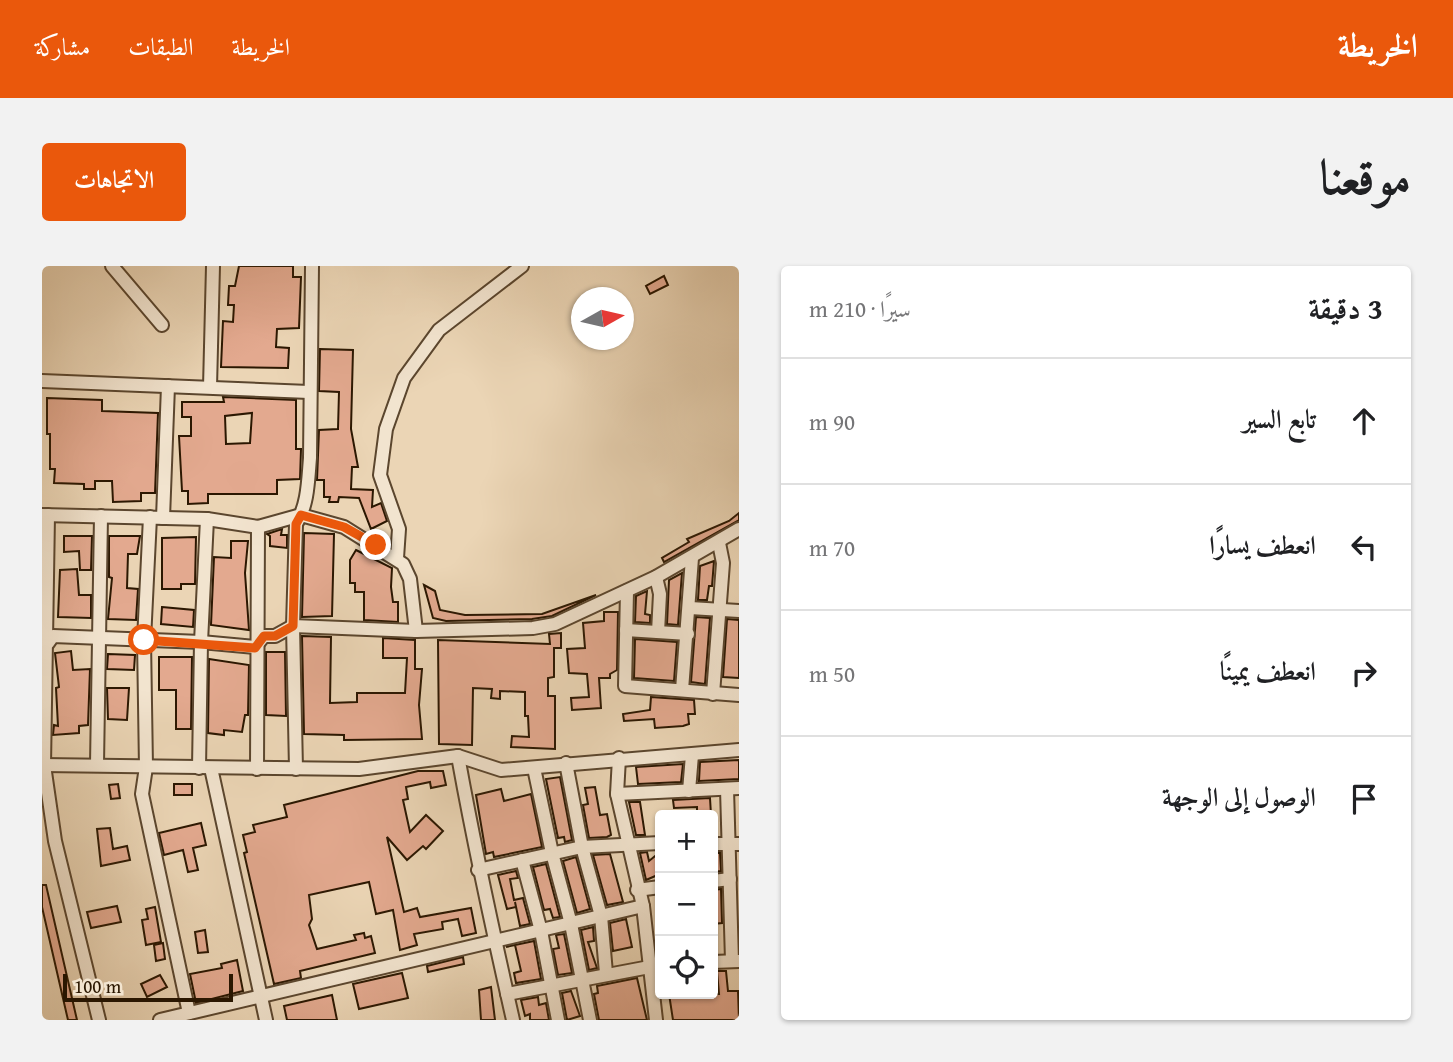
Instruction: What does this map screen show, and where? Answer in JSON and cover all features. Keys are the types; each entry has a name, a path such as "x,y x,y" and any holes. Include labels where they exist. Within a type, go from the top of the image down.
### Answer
{"street":[{"path":"112,266 162,325"},
{"path":"210,387 213,266"},
{"path":"296,769 293,626 296,524 301,515 310,458 312,266"},
{"path":"397,558 399,529 380,475 386,429 404,378 439,330 522,266"},
{"path":"42,381 309,392"},
{"path":"169,386 144,640 146,767 142,794 189,1013"},
{"path":"99,1020 55,841 43,765 45,515 207,519 258,527 301,515 344,527 397,558 410,579 416,631"},
{"path":"97,764 101,516"},
{"path":"207,519 201,642 205,768 266,1020"},
{"path":"257,769 255,648 259,613 258,527"},
{"path":"255,648 264,636 275,636 293,626 416,631 533,628 555,624 656,577 739,529"},
{"path":"713,694 723,563 719,542"},
{"path":"682,690 692,558"},
{"path":"656,577 660,594 658,632"},
{"path":"627,591 625,686 739,695"},
{"path":"690,608 739,611"},
{"path":"626,630 688,634"},
{"path":"45,643 54,636 201,642 255,648"},
{"path":"43,765 359,769 458,756 501,770 739,750"},
{"path":"689,792 692,755"},
{"path":"458,756 478,870 498,941 513,1020"},
{"path":"619,758 617,794 654,965 656,1020"},
{"path":"566,763 582,848 601,916 606,973"},
{"path":"534,768 552,853 571,923 590,1020"},
{"path":"617,794 733,788 734,844 730,880 736,961 718,962"},
{"path":"42,844 55,841"},
{"path":"478,870 582,848 655,843"},
{"path":"522,860 541,930 558,1020"},
{"path":"718,881 730,880"},
{"path":"637,890 655,888"},
{"path":"160,1020 643,906"},
{"path":"507,994 654,965"}],"building":[{"path":"239,266 293,266 293,277 301,277 299,328 277,329 276,347 289,348 288,368 221,367 223,321 233,322 234,305 228,305 229,286 235,286"},
{"path":"664,276 668,285 650,294 646,286"},
{"path":"320,349 353,350 351,429 358,467 352,467 351,489 373,490 372,507 381,503 387,521 371,529 359,498 339,497 338,502 329,502 330,497 324,497 324,480 317,480 319,430 338,429 339,392 319,391"},
{"path":"223,397 296,400 296,449 301,449 300,479 277,480 277,494 208,494 208,503 188,504 188,491 182,491 179,436 191,436 191,417 182,417 182,402 224,402","holes":["252,413 250,443 226,444 225,416"]},
{"path":"47,398 102,400 102,411 158,413 155,493 141,493 141,501 113,502 112,481 95,481 95,489 84,489 84,484 54,483 55,469 50,469 50,434 47,434"},
{"path":"739,513 739,520 664,562 662,558 689,542 687,539 729,521"},
{"path":"282,529 281,535 287,535 287,548 270,546 270,536 267,534"},
{"path":"304,533 334,534 332,616 302,617"},
{"path":"64,536 92,536 91,570 80,570 79,551 64,552"},
{"path":"109,536 140,536 137,554 128,554 127,588 138,589 136,620 108,619 112,578 109,577"},
{"path":"196,537 195,584 181,584 181,589 162,589 162,538"},
{"path":"231,541 248,541 245,573 249,630 211,625 214,557 231,558"},
{"path":"356,550 392,568 391,587 393,602 398,602 398,622 364,620 364,592 355,592 355,583 350,583 350,560"},
{"path":"714,561 712,586 709,586 707,600 698,600 700,566"},
{"path":"77,569 79,595 91,595 91,618 58,617 60,570"},
{"path":"682,573 678,625 667,624 669,580"},
{"path":"424,585 435,591 440,610 465,615 542,614 596,595 552,616 446,621 433,618"},
{"path":"647,591 645,614 650,615 650,623 635,622 636,596"},
{"path":"162,607 194,610 193,627 161,624"},
{"path":"604,612 618,612 617,670 610,674 610,678 599,678 601,708 572,710 571,698 589,697 587,674 569,673 567,649 585,648 583,623 604,621"},
{"path":"696,617 710,618 705,684 691,682"},
{"path":"727,619 739,620 739,678 723,677"},
{"path":"561,633 561,648 554,648 554,677 548,678 548,696 555,696 555,749 511,747 512,736 529,737 528,716 525,716 525,692 500,691 500,699 491,698 492,689 473,688 472,745 439,744 438,640 550,644 549,634"},
{"path":"302,636 331,637 330,703 357,702 357,693 405,693 407,658 383,658 383,638 415,640 415,669 422,669 419,705 422,739 344,740 344,735 304,734"},
{"path":"635,639 677,642 674,681 634,678"},
{"path":"71,651 73,670 90,669 88,725 79,726 79,733 53,735 54,725 58,726 56,688 59,687 55,653"},
{"path":"266,652 285,652 286,716 266,715"},
{"path":"108,654 135,655 134,670 107,669"},
{"path":"159,657 192,657 191,729 176,729 176,690 159,690"},
{"path":"209,659 249,665 248,715 245,715 242,732 224,730 224,735 208,733"},
{"path":"107,688 129,688 127,720 108,719"},
{"path":"651,697 694,700 695,714 688,714 689,724 683,726 655,728 654,719 624,721 623,714 650,710"},
{"path":"739,760 739,779 699,781 700,762"},
{"path":"683,764 681,782 638,784 636,767"},
{"path":"418,771 443,771 446,785 431,788 430,782 406,787 408,799 403,800 410,832 426,815 443,831 426,849 423,846 407,860 387,837 404,912 417,908 420,917 471,908 476,933 462,936 458,919 442,922 443,929 414,934 417,945 400,950 393,910 376,914 369,882 309,895 312,919 309,925 317,949 356,940 354,935 364,933 365,938 371,936 375,953 300,971 301,978 274,984 244,853 247,852 243,835 255,832 253,825 287,817 284,805"},
{"path":"560,777 572,840 565,842 564,837 558,838 546,779"},
{"path":"118,784 120,798 111,799 109,785"},
{"path":"174,784 192,784 192,795 174,795"},
{"path":"595,787 600,815 607,814 611,835 607,837 589,838 583,805 588,804 585,788"},
{"path":"501,789 504,801 531,794 542,847 494,857 493,852 486,854 476,795"},
{"path":"710,798 711,810 697,810 697,807 674,808 673,800"},
{"path":"629,802 640,802 645,835 636,835"},
{"path":"201,823 206,845 193,848 198,870 188,872 183,850 164,855 159,833"},
{"path":"110,828 113,849 127,846 130,860 101,866 97,829"},
{"path":"647,852 649,861 655,856 655,876 646,880 640,853"},
{"path":"718,853 720,853 721,871 718,871"},
{"path":"610,854 623,902 607,905 593,855"},
{"path":"576,857 590,909 577,913 563,861"},
{"path":"546,864 560,917 553,918 550,909 544,910 533,867"},
{"path":"516,871 518,878 510,879 514,900 523,898 530,924 520,926 515,902 516,907 507,909 498,875"},
{"path":"42,885 46,885 77,1020 68,1020 42,907"},
{"path":"718,889 721,889 722,923 718,923"},
{"path":"117,906 121,922 91,928 87,912"},
{"path":"155,907 161,942 146,945 142,920 148,919 146,909"},
{"path":"626,919 632,947 613,951 610,923"},
{"path":"593,927 594,941 588,942 597,968 589,970 581,930"},
{"path":"205,930 208,952 198,953 195,932"},
{"path":"564,934 572,973 558,975 553,949 559,948 556,935"},
{"path":"534,941 541,979 516,983 514,973 521,971 515,945"},
{"path":"163,943 165,959 156,961 154,945"},
{"path":"463,957 464,964 428,972 427,966"},
{"path":"237,960 243,991 196,1003 190,974 222,968 221,964"},
{"path":"718,971 726,971 728,991 738,991 739,1020 673,1020 670,999 718,999"},
{"path":"402,973 408,998 359,1009 353,984"},
{"path":"160,975 167,987 147,997 141,984"},
{"path":"637,978 647,1020 599,1020 594,994 598,993 597,986"},
{"path":"491,987 495,1020 481,1020 479,990"},
{"path":"571,991 580,1016 567,1020 562,993"},
{"path":"332,995 337,1020 287,1020 284,1006"},
{"path":"538,997 539,1005 546,1003 549,1020 530,1020 530,1014 525,1016 521,1000"}],"route":[{"path":"144,640 201,642 255,648 264,636 275,636 293,626 298,537 296,524 301,515 344,527 376,545"}]}
